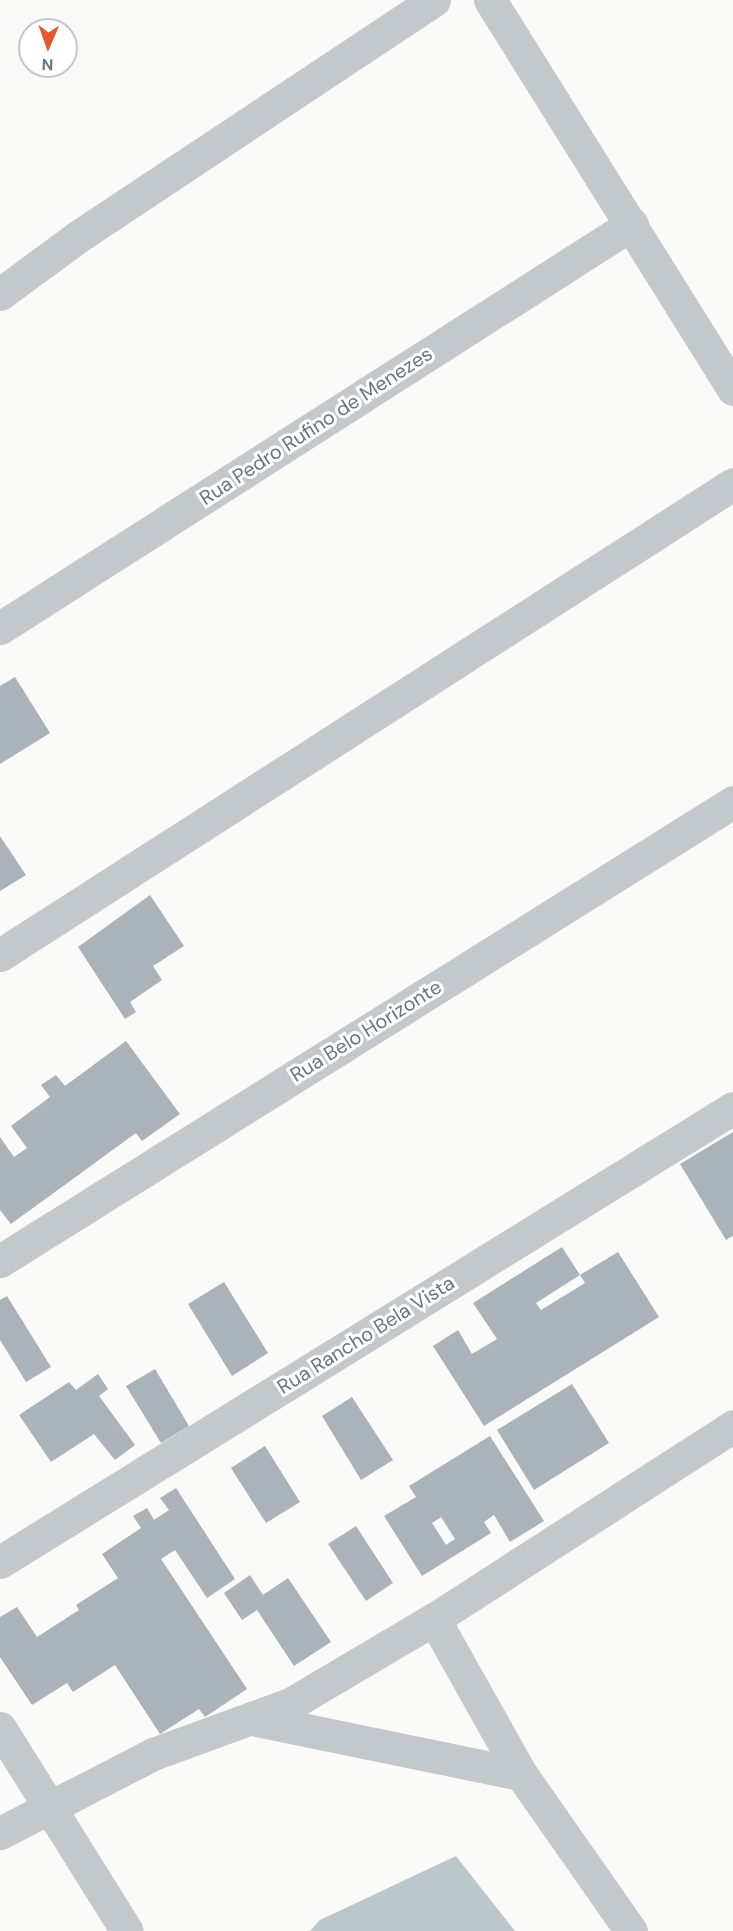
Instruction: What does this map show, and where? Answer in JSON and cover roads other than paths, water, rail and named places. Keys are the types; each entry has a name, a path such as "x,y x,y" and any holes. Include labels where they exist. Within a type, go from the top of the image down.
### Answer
{"street":[{"path":"0,294 79,236 434,0"},
{"path":"490,0 733,389"},
{"name":"Rua Pedro Rufino de Menezes","path":"0,628 632,224"},
{"path":"0,955 733,484"},
{"name":"Rua Belo Horizonte","path":"0,1261 733,802"},
{"name":"Rua Rancho Bela Vista","path":"0,1562 733,1108"},
{"path":"0,1833 45,1806 153,1754 252,1719 312,1692 434,1619 733,1426"},
{"path":"434,1619 521,1774 631,1931"},
{"path":"252,1719 521,1774"},
{"path":"0,1728 45,1806 127,1931"}]}
